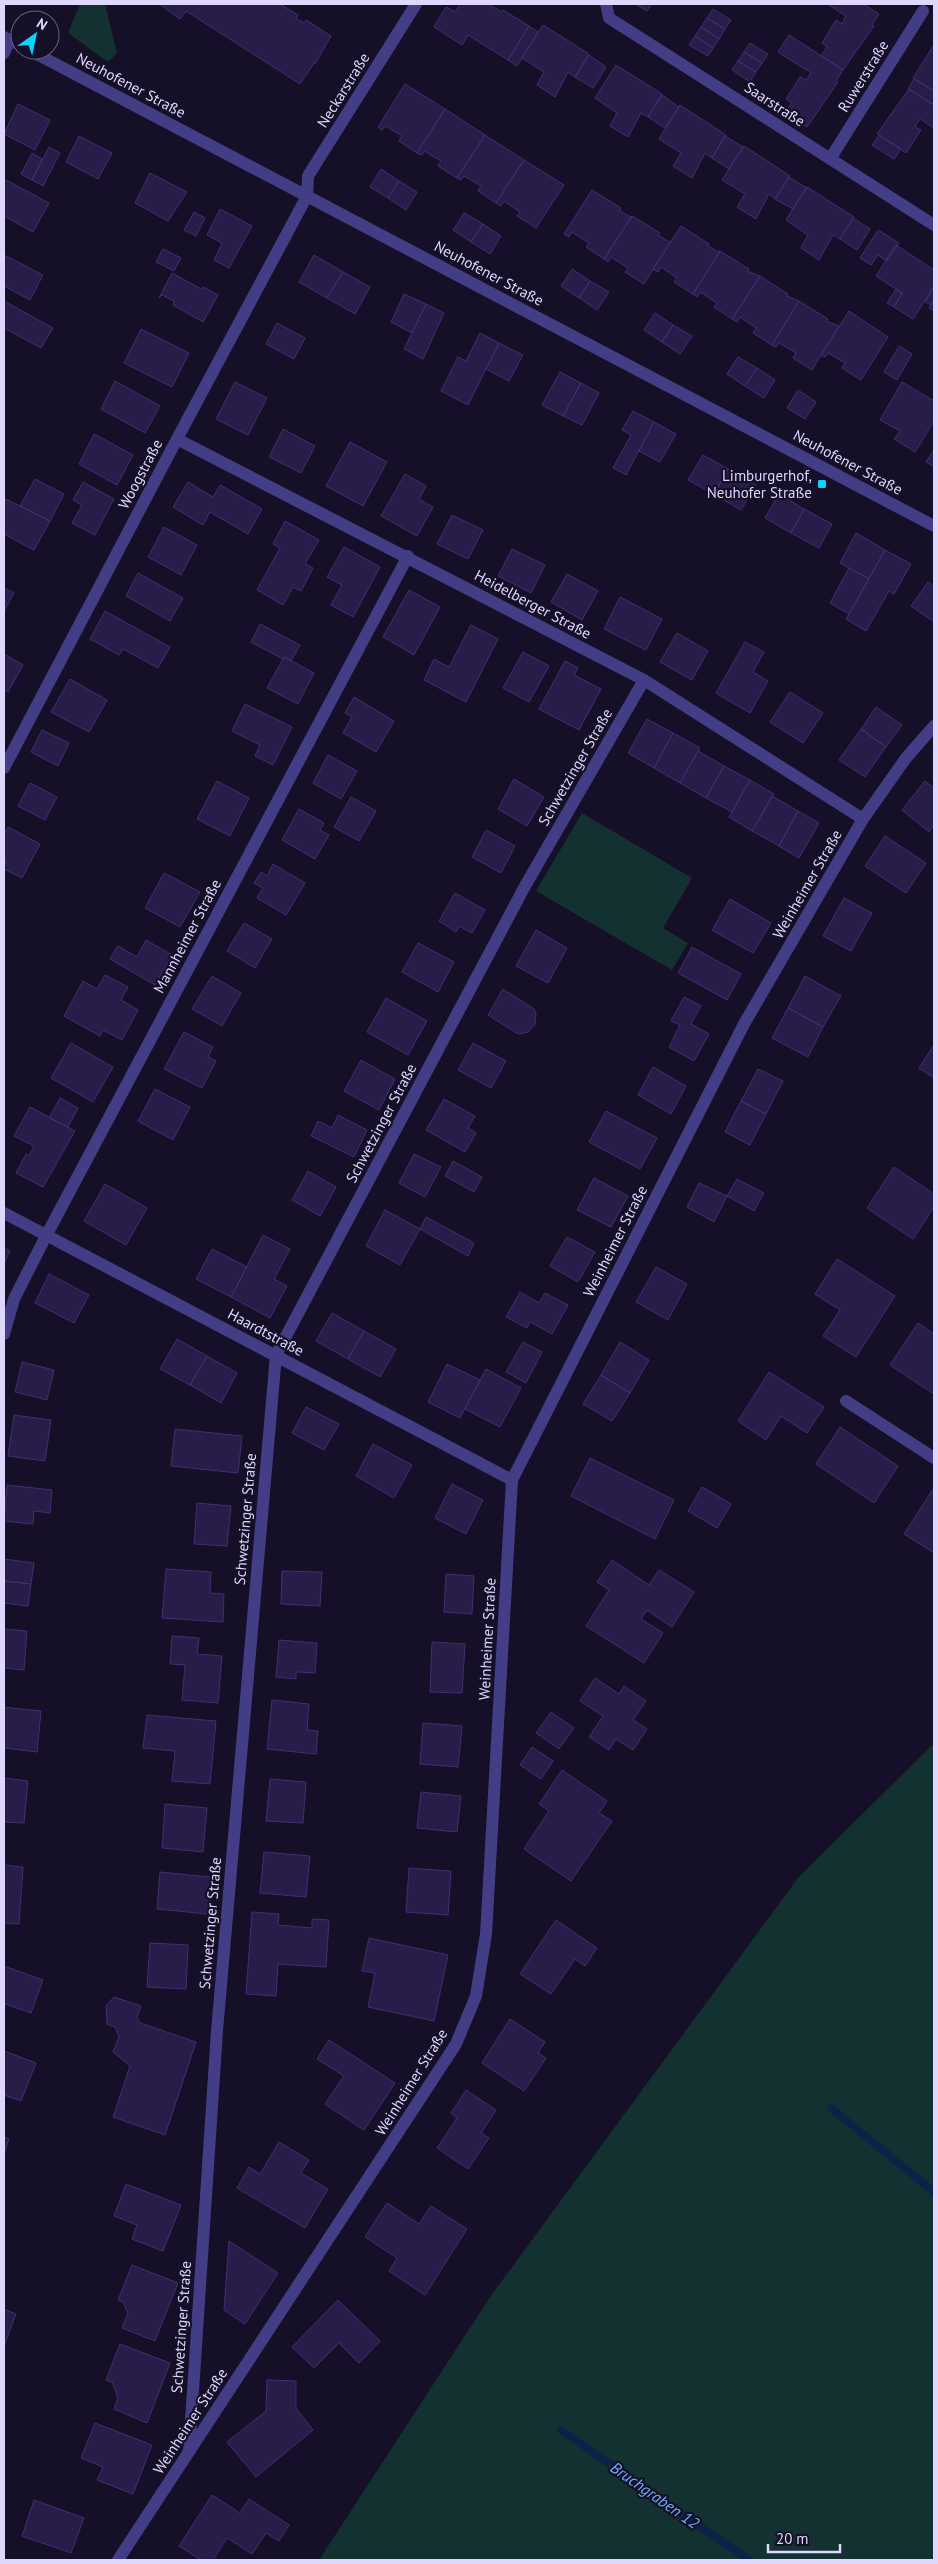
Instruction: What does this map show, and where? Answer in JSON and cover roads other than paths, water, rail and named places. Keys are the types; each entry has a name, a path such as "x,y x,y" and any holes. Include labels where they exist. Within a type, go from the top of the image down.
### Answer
{"street":[{"name":"Neckarstraße","path":"307,196 308,176 416,4"},
{"name":"Saarstraße","path":"606,4 609,18 934,225"},
{"name":"Ruwerstraße","path":"830,158 923,11"},
{"name":"Neuhofener Straße","path":"48,60 934,526"},
{"name":"Woogstraße","path":"4,768 176,439 307,196"},
{"name":"Heidelberger Straße","path":"176,439 408,556 644,680 863,818"},
{"name":"Mannheimer Straße","path":"4,1334 14,1299 46,1236 408,556"},
{"name":"Schwetzinger Straße","path":"188,2453 217,2031 276,1355 525,886 644,680"},
{"name":"Weinheimer Straße","path":"118,2560 456,2044 476,1996 486,1934 512,1480 744,1024 863,818 906,758 934,726"},
{"name":"Haardtstraße","path":"4,1213 512,1480"},
{"path":"846,1401 934,1458"}],"waterway":[{"path":"831,2108 934,2192"},
{"name":"Bruchgraben 12","path":"561,2430 749,2560"}],"place":[{"name":"Limburgerhof, Neuhofer Straße","path":"822,484"}]}
